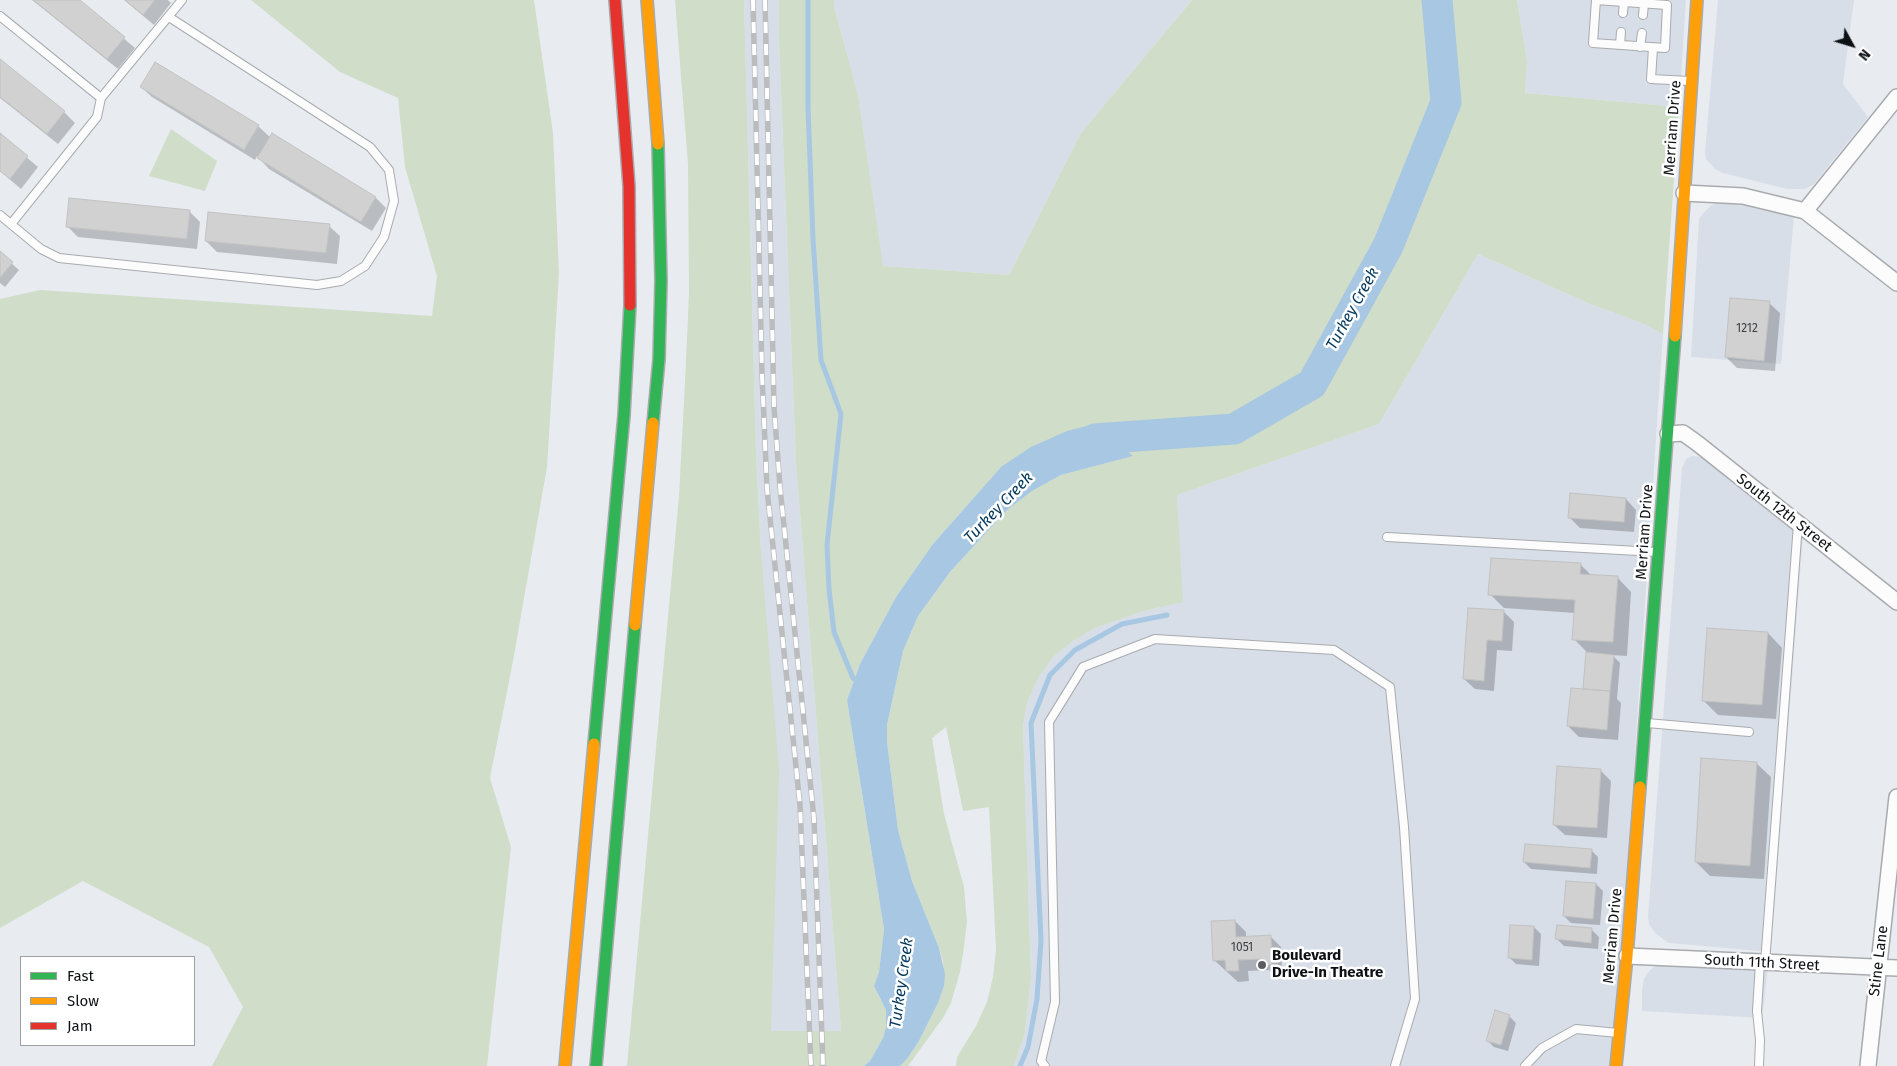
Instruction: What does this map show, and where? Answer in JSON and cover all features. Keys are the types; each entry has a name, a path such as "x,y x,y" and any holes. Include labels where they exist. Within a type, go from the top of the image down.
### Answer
{"main road":[{"path":"566,1066 624,415 630,308 630,186 616,0"},
{"path":"596,1066 659,359 662,281 658,134 647,0"},
{"name":"Merriam Drive","path":"1616,1066 1627,956 1668,434 1697,0"}],"street":[{"path":"1805,211 1897,97"},
{"path":"1684,192 1743,196 1805,211 1897,283"},
{"name":"South 12th Street","path":"1668,434 1683,433 1697,443 1897,602"},
{"name":"Stine Lane","path":"1868,1066 1897,797"},
{"name":"South 11th Street","path":"1627,956 1879,969 1897,968"}],"lane":[{"path":"11,224 97,117 101,98 182,0"},
{"path":"1596,0 1649,3 1667,5 1665,48 1592,44 1596,0"},
{"path":"1623,13 1624,2"},
{"path":"1643,15 1649,3"},
{"path":"0,16 101,98"},
{"path":"0,215 41,249 59,258 317,285 341,281 365,266 384,237 394,200 390,170 370,147 169,17"},
{"path":"1620,45 1621,32"},
{"path":"1640,47 1642,33"},
{"path":"1653,48 1652,79 1691,81"},
{"path":"1759,1066 1760,1040 1757,1012 1763,963 1798,524"},
{"path":"1387,537 1658,552"},
{"path":"1046,1066 1041,1061 1055,1002 1049,722 1083,668 1154,639 1334,650 1390,687 1404,827 1415,999 1395,1066"},
{"path":"1645,723 1749,732"},
{"path":"1525,1066 1542,1048 1576,1030 1618,1033"}],"shaded area":[{"path":"744,0 779,0 779,42 796,462 841,1031 771,1031 761,553 756,453"},
{"path":"834,0 1192,0 1081,133 1009,275 882,266 858,95"},
{"path":"1517,0 1686,0 1679,107 1525,93 1527,61"},
{"path":"1718,0 1854,0 1843,84 1868,117 1814,184 1805,189 1787,189 1723,173 1715,169 1706,159"},
{"path":"1721,201 1794,215 1781,364 1691,357 1699,219 1712,205"},
{"path":"1478,254 1590,304 1642,323 1663,334 1614,1066 1014,1066 1025,1033 1031,977 1023,727 1027,703 1039,677 1053,657 1073,641 1095,628 1144,611 1182,602 1177,495 1379,424"},
{"path":"1692,456 1703,457 1803,535 1771,952 1669,943 1656,934 1649,924 1648,917 1682,468 1686,459"},
{"path":"1658,964 1768,968 1762,1018 1642,1011 1644,979 1649,971"}],"green space":[{"path":"251,0 534,0 553,133 559,273 547,467 513,661 490,778 511,847 487,1066 212,1066 243,1007 209,947 83,881 0,928 0,299 40,290 432,316 437,276 405,167 398,98 340,72"},
{"path":"675,0 744,0 756,453 761,553 779,771 771,1031 841,1031 796,462 779,42 779,0 834,0 858,95 883,266 1009,275 1081,133 1192,0 1517,0 1527,61 1525,93 1679,107 1663,334 1642,323 1590,304 1478,254 1379,424 1177,495 1183,602 1144,611 1095,628 1073,641 1053,657 1039,677 1027,703 1023,727 1031,977 1025,1033 1014,1066 956,1066 957,1057 976,1026 987,1002 993,977 996,950 989,807 963,811 946,727 932,738 944,814 964,887 967,922 964,947 960,972 951,1003 943,1018 908,1066 900,1066 919,1041 938,1003 944,986 943,961 912,881 898,830 887,742 887,725 903,651 918,616 950,572 1007,510 1032,491 1061,475 1132,456 1001,467 933,544 896,597 860,664 847,700 884,929 879,972 874,986 886,1010 886,1027 883,1038 870,1061 864,1066 627,1066 679,496 685,383 689,294 688,164"},
{"path":"171,129 217,161 205,191 149,176"}],"water":[{"path":"1095,424 1133,456 1061,475 1032,491 1007,510 950,572 918,616 903,651 887,725 887,742 898,830 912,881 939,948 945,974 944,986 938,1003 919,1041 900,1066 864,1066 870,1061 883,1038 886,1027 886,1010 874,986 879,972 884,929 847,700 860,664 896,597 933,544 1001,467 1031,447 1067,431"}],"building":[{"path":"33,0 80,0 125,37 107,59"},
{"path":"125,0 155,0 143,15"},
{"path":"0,59 65,111 47,134 0,97"},
{"path":"155,62 259,125 244,150 140,87"},
{"path":"0,133 28,156 10,179 0,171"},
{"path":"272,133 376,197 361,222 257,158"},
{"path":"69,198 190,210 187,239 66,227"},
{"path":"208,212 330,224 326,253 205,241"},
{"path":"0,251 13,262 0,278"},
{"path":"1730,298 1770,301 1764,361 1725,357"},
{"path":"1570,493 1626,498 1624,522 1568,518"},
{"path":"1491,558 1581,563 1580,574 1618,576 1613,642 1572,640 1575,600 1488,595"},
{"path":"1468,608 1504,610 1502,641 1487,640 1484,681 1463,679"},
{"path":"1707,628 1768,632 1762,705 1702,701"},
{"path":"1586,652 1614,655 1610,691 1583,689"},
{"path":"1571,688 1610,691 1607,730 1567,726"},
{"path":"1701,758 1757,762 1750,866 1695,862"},
{"path":"1557,766 1601,769 1597,828 1553,825"},
{"path":"1525,844 1592,849 1590,868 1523,862"},
{"path":"1566,881 1596,883 1593,919 1563,916"},
{"path":"1235,920 1236,937 1271,935 1272,965 1263,965 1263,959 1238,960 1239,971 1226,971 1225,960 1213,961 1211,921"},
{"path":"1510,925 1534,926 1532,960 1508,958"},
{"path":"1557,925 1592,928 1591,943 1555,939"},
{"path":"1495,1010 1510,1015 1501,1045 1486,1041"}],"waterway":[{"path":"808,0 808,107 813,239 821,360 841,414 827,545 829,589 834,632 853,678 859,683"},
{"name":"Turkey Creek","path":"1071,451 1095,439 1234,429 1312,384 1388,246 1446,102 1437,0"},
{"path":"1020,1066 1028,1047 1037,999 1041,940 1031,723 1050,675 1075,650 1122,624 1167,615"}],"railway":[{"path":"753,0 762,374 767,489 800,805 811,1066"},
{"path":"765,0 774,407 780,487 814,819 823,1066"}],"traffic: fast":[{"path":"653,423 659,359 661,281 658,144"},
{"path":"594,744 624,415 630,305"},
{"path":"1640,787 1675,336"},
{"path":"596,1066 635,625"}],"traffic: slow":[{"path":"647,0 658,144"},
{"path":"1675,336 1697,0"},
{"path":"635,625 653,423"},
{"path":"565,1066 594,744"},
{"path":"1616,1066 1627,956 1640,787"}],"traffic: jam":[{"path":"615,0 629,186 630,305"}],"place":[{"name":"Boulevard Drive-In Theatre","path":"1262,965"}]}
